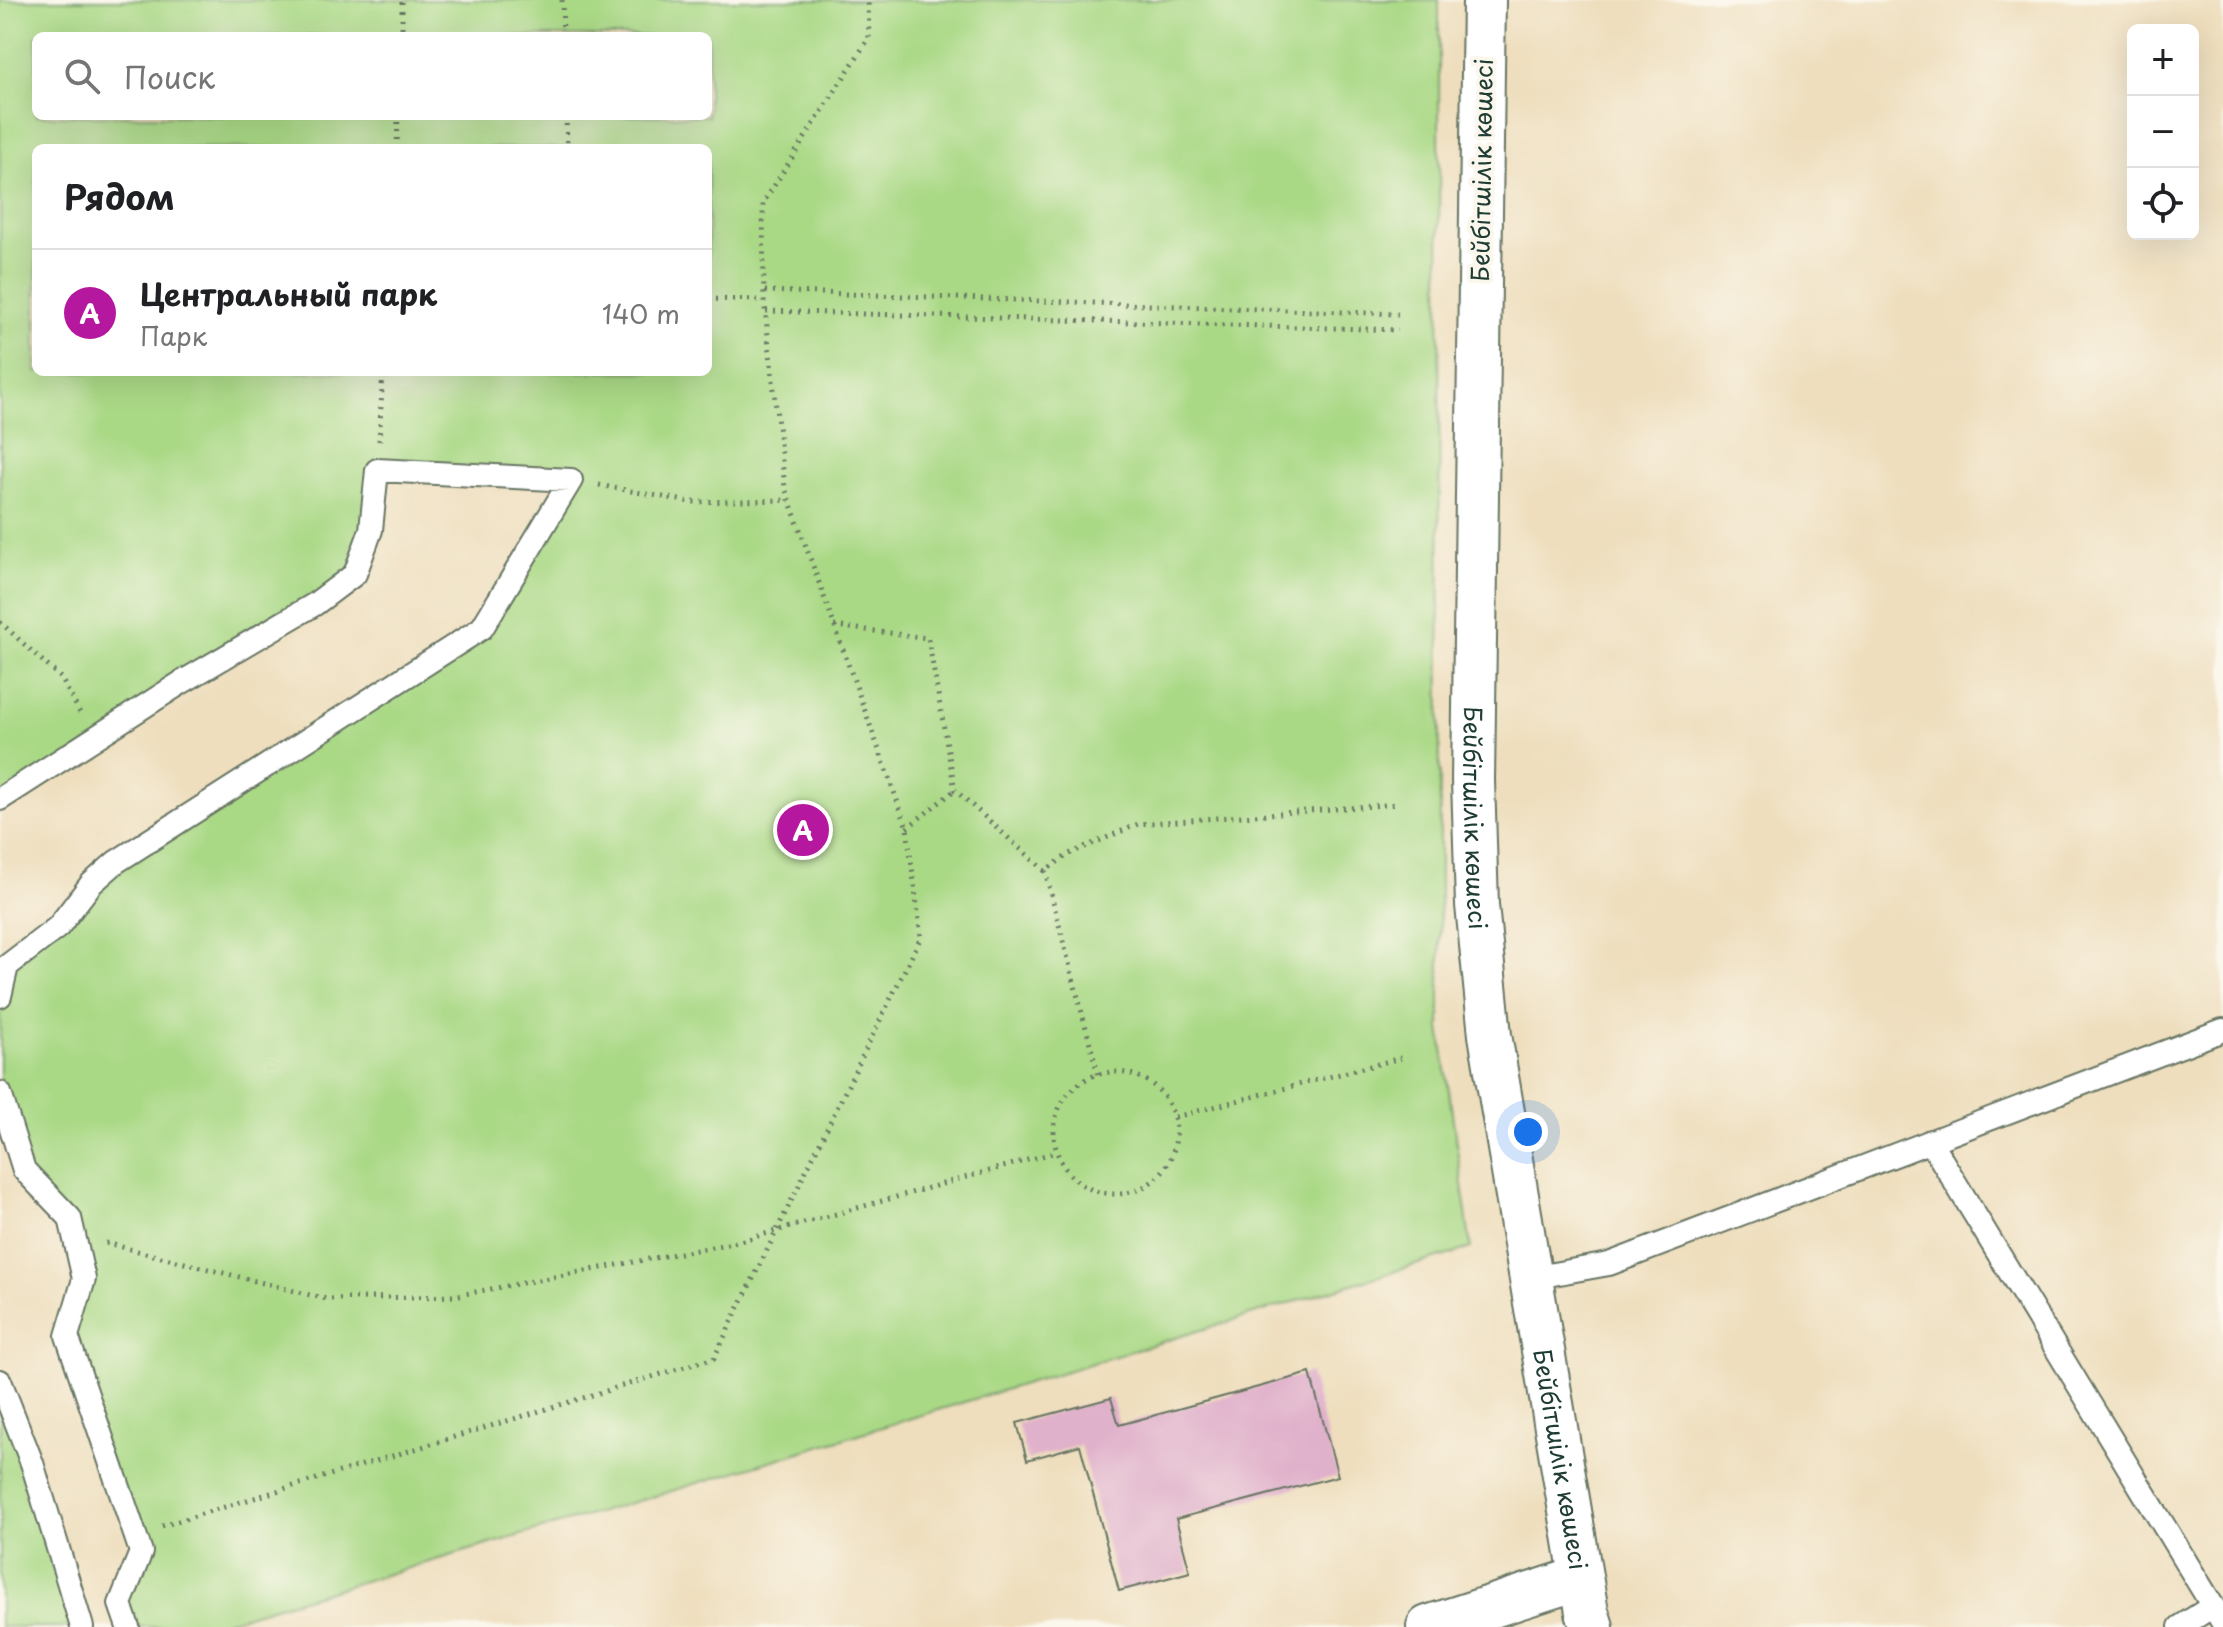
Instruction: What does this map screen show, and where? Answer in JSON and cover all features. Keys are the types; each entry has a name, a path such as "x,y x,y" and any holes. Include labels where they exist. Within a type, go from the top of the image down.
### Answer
{"street":[{"name":"Бейбітшілік көшесі","path":"1484,0 1473,780 1477,889 1490,1035 1580,1578 1592,1627"},
{"path":"1428,1627 1580,1578"}],"lane":[{"path":"0,799 315,604 355,574 371,530 377,470 571,480 482,628 116,862 91,884 58,927 7,966 0,996"},
{"path":"1531,1278 1609,1264 2223,1030"},
{"path":"0,1093 24,1170 70,1218 75,1234 84,1279 67,1336 141,1552 120,1604 128,1627"},
{"path":"1930,1141 2218,1614 2180,1627"},
{"path":"0,1381 32,1463 82,1627"}],"path":[{"path":"402,0 402,32"},
{"path":"562,0 563,32"},
{"path":"134,1534 714,1358 921,937 907,828 785,488 764,300 763,203 869,38 868,0"},
{"path":"397,144 398,120"},
{"path":"566,120 567,144"},
{"path":"765,291 1398,314"},
{"path":"712,299 764,300"},
{"path":"766,311 1398,330"},
{"path":"377,470 383,376"},
{"path":"571,480 690,502 790,500"},
{"path":"0,622 61,678 79,709 87,743"},
{"path":"833,626 928,638 955,790 1045,871 1098,1074"},
{"path":"907,828 955,790"},
{"path":"1045,871 1069,854 1138,824 1398,804"},
{"path":"1175,1117 1401,1058"},
{"path":"1117,1072 1137,1075 1167,1099 1175,1117 1177,1138 1172,1159 1160,1177 1143,1189 1122,1195 1092,1190 1066,1171 1056,1152 1053,1133 1057,1113 1066,1096 1080,1083 1098,1074 1117,1072"},
{"path":"75,1234 326,1299 454,1296 733,1243 1056,1152"}],"green space":[{"path":"0,0 1439,0 1440,1028 1471,1248 655,1496 206,1627 128,1627 120,1604 141,1552 67,1336 84,1279 75,1234 24,1170 0,1093 0,996 7,966 91,884 482,628 570,480 378,470 355,574 0,799"},
{"path":"0,1381 82,1627 0,1627"}],"building":[{"path":"1310,1373 1338,1476 1176,1519 1190,1572 1119,1591 1080,1445 1027,1460 1017,1423 1111,1398 1119,1425"}],"place":[{"name":"Центральный парк","path":"803,830"}]}
